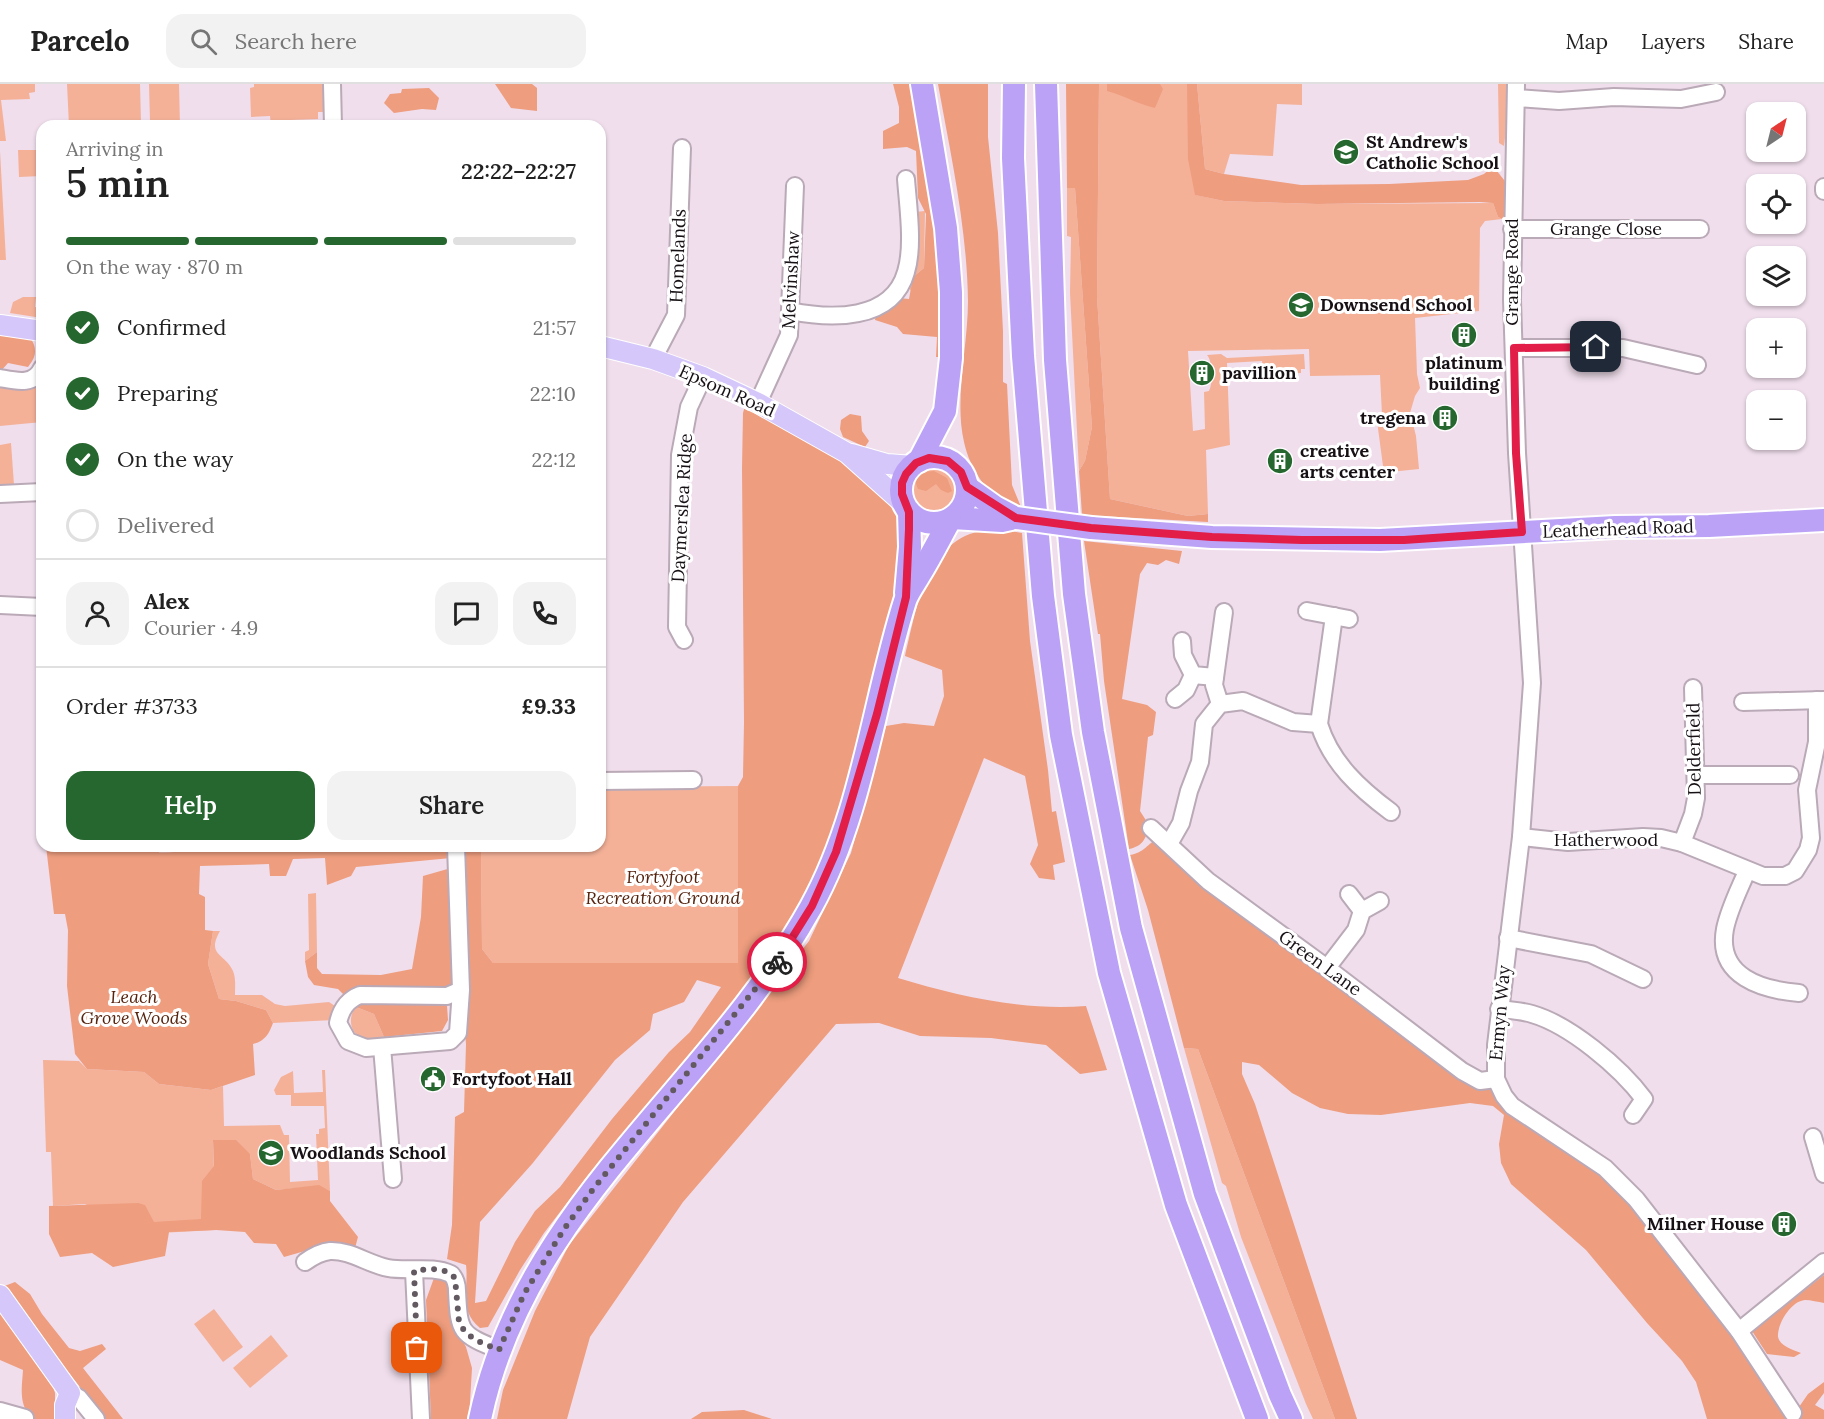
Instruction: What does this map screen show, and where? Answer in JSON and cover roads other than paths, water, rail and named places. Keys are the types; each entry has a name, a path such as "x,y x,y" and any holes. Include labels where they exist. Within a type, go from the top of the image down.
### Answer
{"highway":[{"path":"906,597 951,519 964,505 967,487 956,466 945,411 951,358 951,292 946,228 922,84"},
{"path":"1014,84 1014,158 1023,356 1043,596 1061,735 1109,974 1176,1205 1257,1419"},
{"path":"1046,84 1055,360 1074,594 1093,732 1131,928 1204,1194 1280,1395 1292,1419"},
{"path":"480,1419 499,1350 524,1294 564,1229 594,1188 762,983 812,906 845,826 906,597 910,547 902,483 945,411"},
{"path":"916,463 938,458 956,466"},
{"name":"Leatherhead Road","path":"967,487 1016,518"},
{"path":"906,508 928,523 939,523 951,519"},
{"name":"Leatherhead Road","path":"951,519 1002,521 1016,518 1091,528 1212,537 1313,540 1404,540 1522,532 1824,520"}],"main road":[{"path":"0,325 36,330"},
{"name":"Epsom Road","path":"606,347 654,359 703,377 758,403 847,453 906,508"},
{"name":"Epsom Road","path":"847,453 887,464 916,463"},
{"path":"0,1296 70,1393 65,1406 65,1419"}],"street":[{"path":"332,84 333,120"},
{"path":"1516,91 1559,101 1614,97 1681,99 1716,92"},
{"name":"Grange Road","path":"1516,91 1512,229 1516,453 1522,532"},
{"name":"Homelands","path":"654,359 675,315 682,148"},
{"path":"790,311 840,316 854,315 884,303 896,292 907,269 906,179"},
{"name":"Melvinshaw","path":"758,403 787,344 795,186"},
{"name":"Grange Close","path":"1512,229 1700,229"},
{"path":"1514,348 1623,348 1697,365"},
{"path":"0,378 21,382 32,380 36,375"},
{"name":"Daymerslea Ridge","path":"684,640 676,627 680,455 689,407 703,377"},
{"path":"0,494 36,492"},
{"name":"Ermyn Way","path":"1522,532 1532,683 1521,837 1499,1009 1496,1045 1497,1079 1504,1096 1512,1106 1605,1168 1622,1184 1739,1331 1793,1413"},
{"path":"0,605 36,607"},
{"path":"1307,611 1341,617 1319,724 1327,745 1341,766 1373,798 1391,812"},
{"path":"1220,704 1214,685 1224,612"},
{"path":"1182,641 1183,655 1193,675"},
{"path":"1193,675 1215,677"},
{"path":"1175,699 1186,690 1193,675"},
{"name":"Delderfield","path":"1682,843 1695,806 1693,688"},
{"path":"1169,844 1181,823 1189,791 1200,762 1204,723 1220,704 1243,700 1293,722 1319,724"},
{"name":"Hatherwood","path":"1521,837 1568,842 1643,837 1682,843 1763,876 1785,876 1795,871 1808,850 1812,827 1807,790 1817,742 1821,700 1743,702"},
{"path":"1696,775 1790,775"},
{"path":"606,781 693,780"},
{"name":"Green Lane","path":"1151,828 1208,881 1472,1078 1480,1081 1497,1079"},
{"path":"456,852 461,990 458,1033 450,1041 382,1047 356,1046 348,1041 338,1023 340,1014 352,998 360,994 447,996 461,990"},
{"path":"1747,871 1724,932 1726,952 1732,966 1753,984 1778,991 1799,993"},
{"path":"1349,894 1362,911"},
{"path":"1327,968 1356,930 1362,911 1380,901"},
{"path":"1508,938 1591,954 1643,979"},
{"path":"1499,1009 1531,1014 1557,1025 1617,1068 1644,1099 1634,1115"},
{"path":"382,1047 393,1179"},
{"path":"1813,1137 1824,1173"},
{"path":"304,1262 328,1251 342,1252 387,1268 414,1271 438,1269 452,1274 457,1287 459,1322 462,1328 474,1339 499,1350"},
{"path":"1739,1331 1824,1262"},
{"path":"414,1271 421,1419"},
{"path":"70,1393 79,1398 96,1419"},
{"path":"0,1411 26,1418"}],"place":[{"name":"St Andrew's Catholic School","path":"1346,152"},
{"name":"Downsend School","path":"1301,305"},
{"name":"platinum building","path":"1464,335"},
{"name":"pavillion","path":"1202,373"},
{"name":"tregena","path":"1445,418"},
{"name":"creative arts center","path":"1280,461"},
{"name":"Fortyfoot Hall","path":"433,1079"},
{"name":"Woodlands School","path":"271,1153"},
{"name":"Milner House","path":"1784,1224"}],"park label":[{"name":"Fortyfoot Recreation Ground","path":"663,887"},
{"name":"Leach Grove Woods","path":"134,1007"}]}
